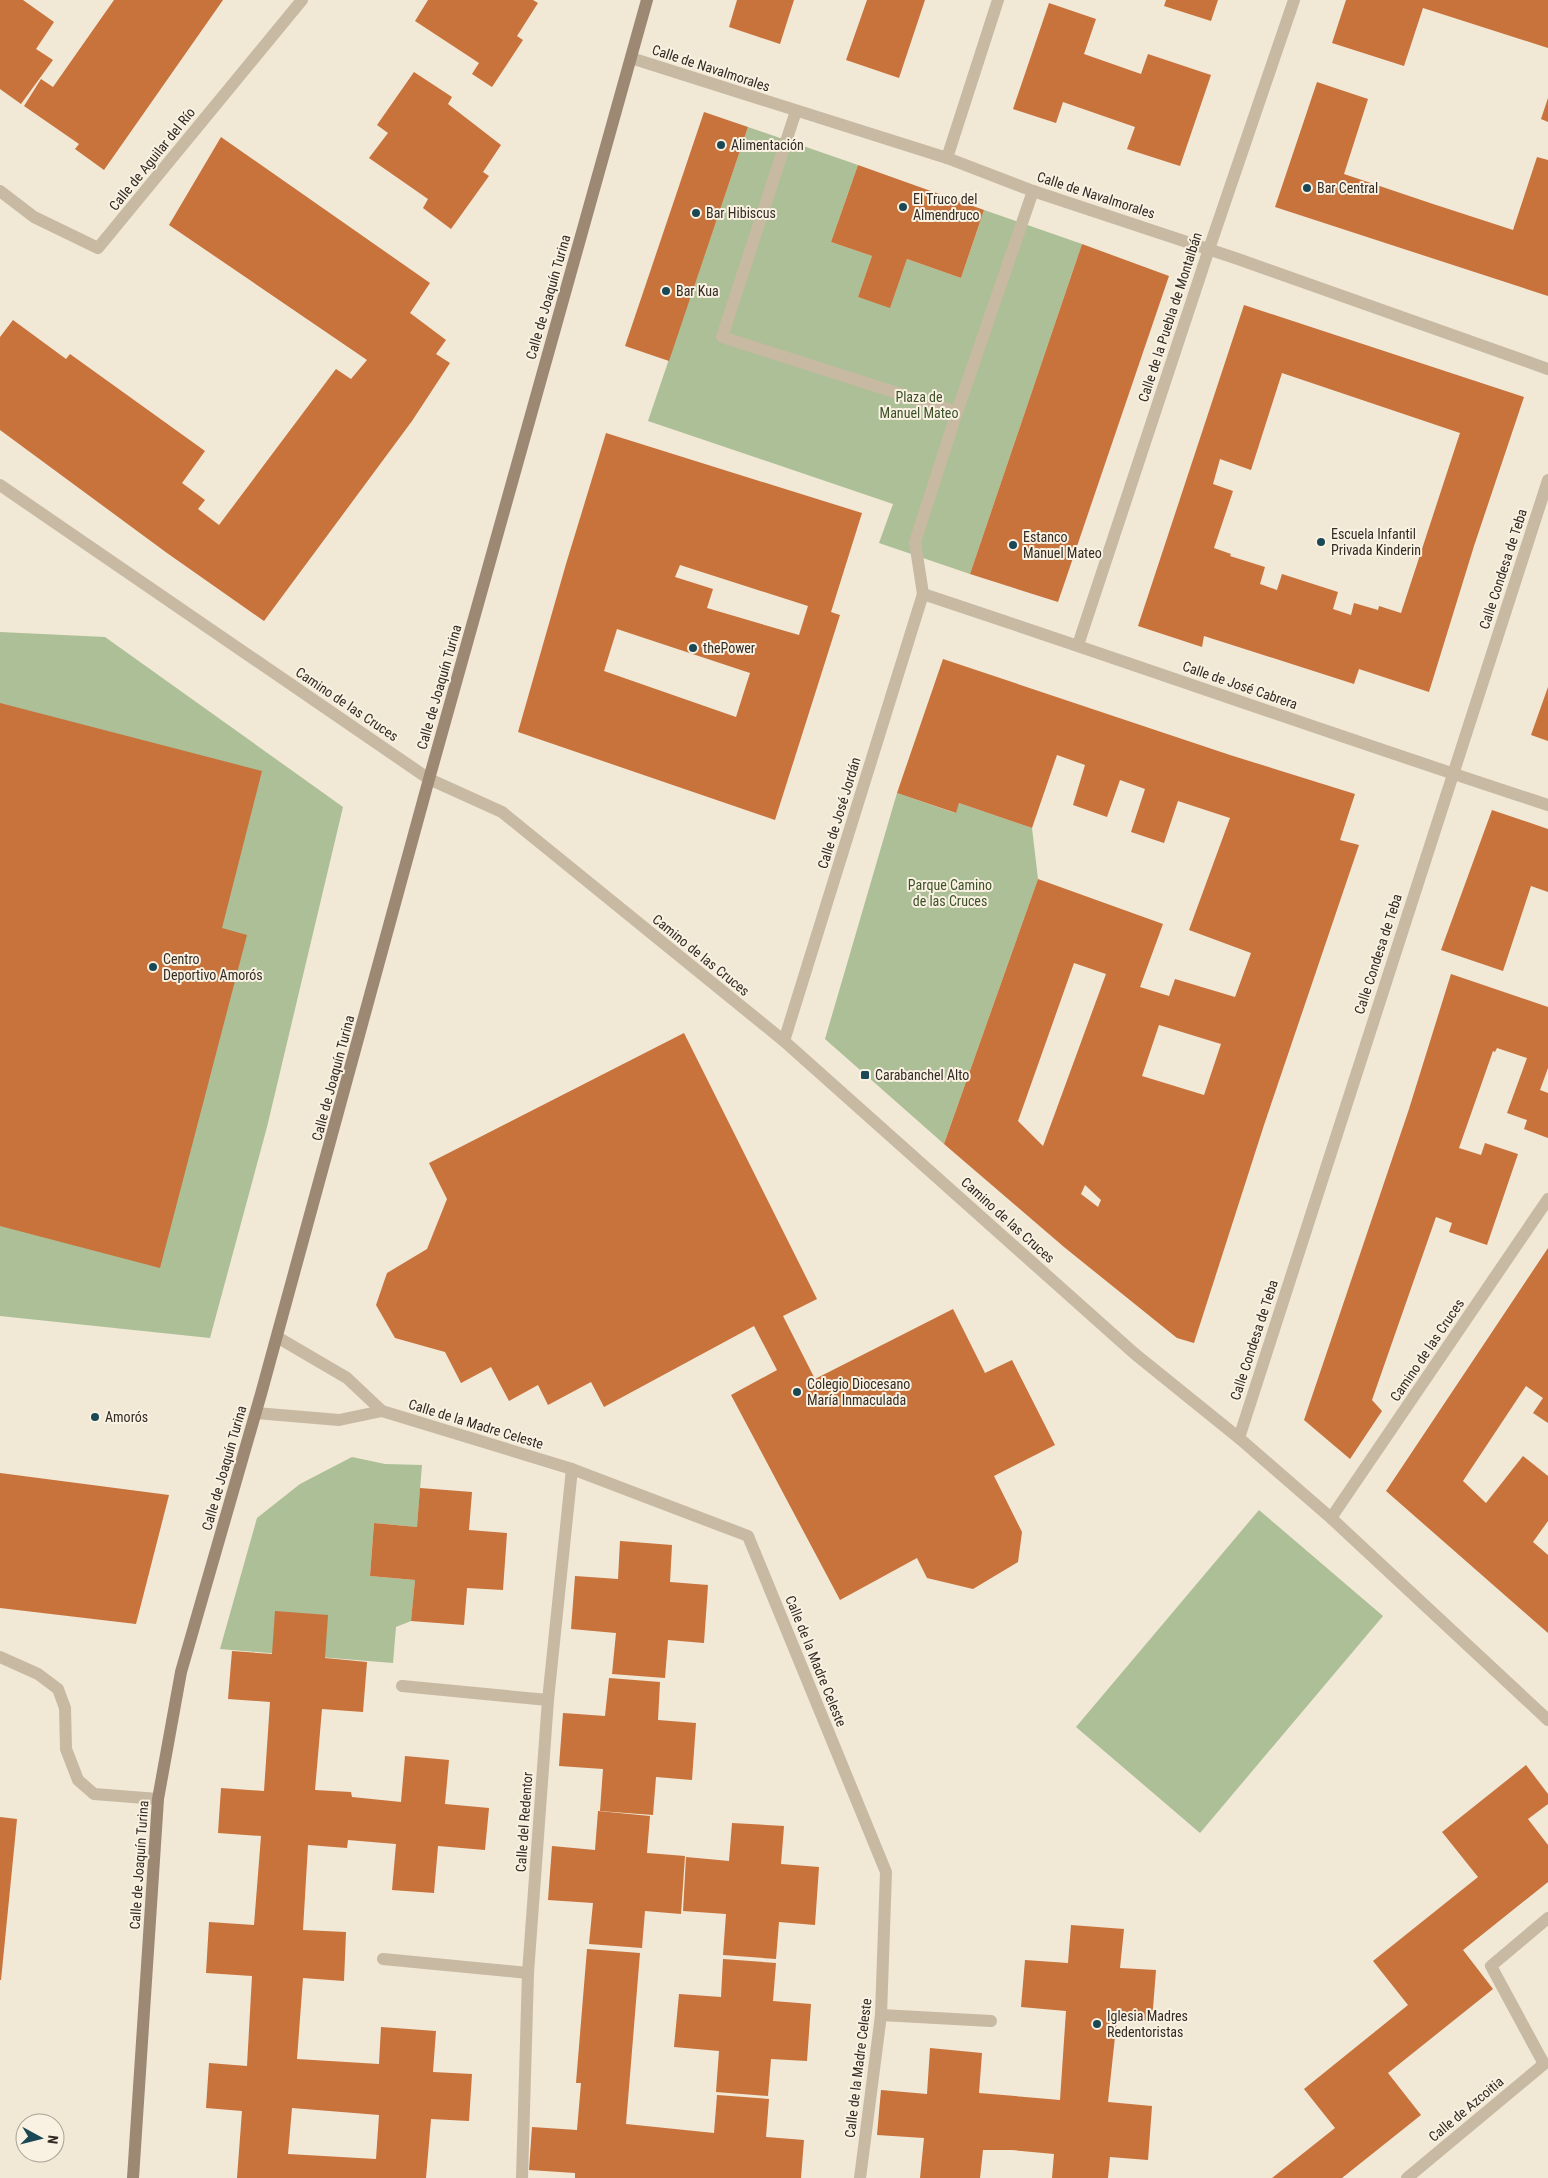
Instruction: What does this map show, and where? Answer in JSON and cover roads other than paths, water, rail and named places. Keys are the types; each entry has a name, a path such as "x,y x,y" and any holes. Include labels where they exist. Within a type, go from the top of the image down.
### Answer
{"main road":[{"name":"Calle de Joaquín Turina","path":"133,2178 158,1799 180,1672 256,1413 429,779 647,0"}],"street":[{"name":"Calle de Aguilar del Río","path":"0,191 34,218 98,248 302,0"},
{"path":"947,158 998,0"},
{"name":"Calle de la Puebla de Montalbán","path":"1078,645 1209,249 1294,0"},
{"name":"Calle de Navalmorales","path":"632,58 947,158 1034,191 1209,249 1548,370"},
{"path":"796,111 722,337 957,412"},
{"path":"923,594 915,542 957,412 1034,191"},
{"name":"Calle Condesa de Teba","path":"1239,1438 1548,480"},
{"name":"Camino de las Cruces","path":"0,485 429,779 502,812 784,1041 1135,1354 1239,1438 1331,1518 1548,1720"},
{"name":"Calle de José Cabrera","path":"923,594 1548,804"},
{"name":"Calle de José Jordán","path":"784,1041 923,594"},
{"name":"Camino de las Cruces","path":"1331,1518 1548,1199"},
{"name":"Calle de la Madre Celeste","path":"277,1337 347,1378 382,1411 572,1469 748,1536 886,1872 881,2015 860,2178"},
{"name":"Calle de la Madre Celeste","path":"256,1413 339,1420 382,1411"},
{"name":"Calle del Redentor","path":"522,2178 528,1973 548,1700 572,1469"},
{"path":"0,1657 38,1674 58,1689 65,1708 66,1749 78,1780 94,1794 158,1799"},
{"path":"402,1686 548,1700"},
{"name":"Calle de Azcoitia","path":"1407,2178 1546,2067 1491,1966 1548,1918"},
{"path":"383,1959 528,1973"},
{"path":"881,2015 991,2021"}],"place":[{"name":"Alimentación","path":"721,145"},
{"name":"Bar Central","path":"1307,188"},
{"name":"El Truco del Almendruco","path":"903,207"},
{"name":"Bar Hibiscus","path":"696,213"},
{"name":"Bar Kua","path":"666,291"},
{"name":"Escuela Infantil Privada Kinderin","path":"1321,542"},
{"name":"Estanco Manuel Mateo","path":"1013,545"},
{"name":"thePower","path":"693,648"},
{"name":"Centro Deportivo Amorós","path":"153,967"},
{"name":"Carabanchel Alto","path":"865,1075"},
{"name":"Colegio Diocesano María Inmaculada","path":"797,1392"},
{"name":"Amorós","path":"95,1417"},
{"name":"Iglesia Madres Redentoristas","path":"1097,2024"}],"park label":[{"name":"Plaza de Manuel Mateo","path":"919,406"},
{"name":"Parque Camino de las Cruces","path":"950,894"}]}
